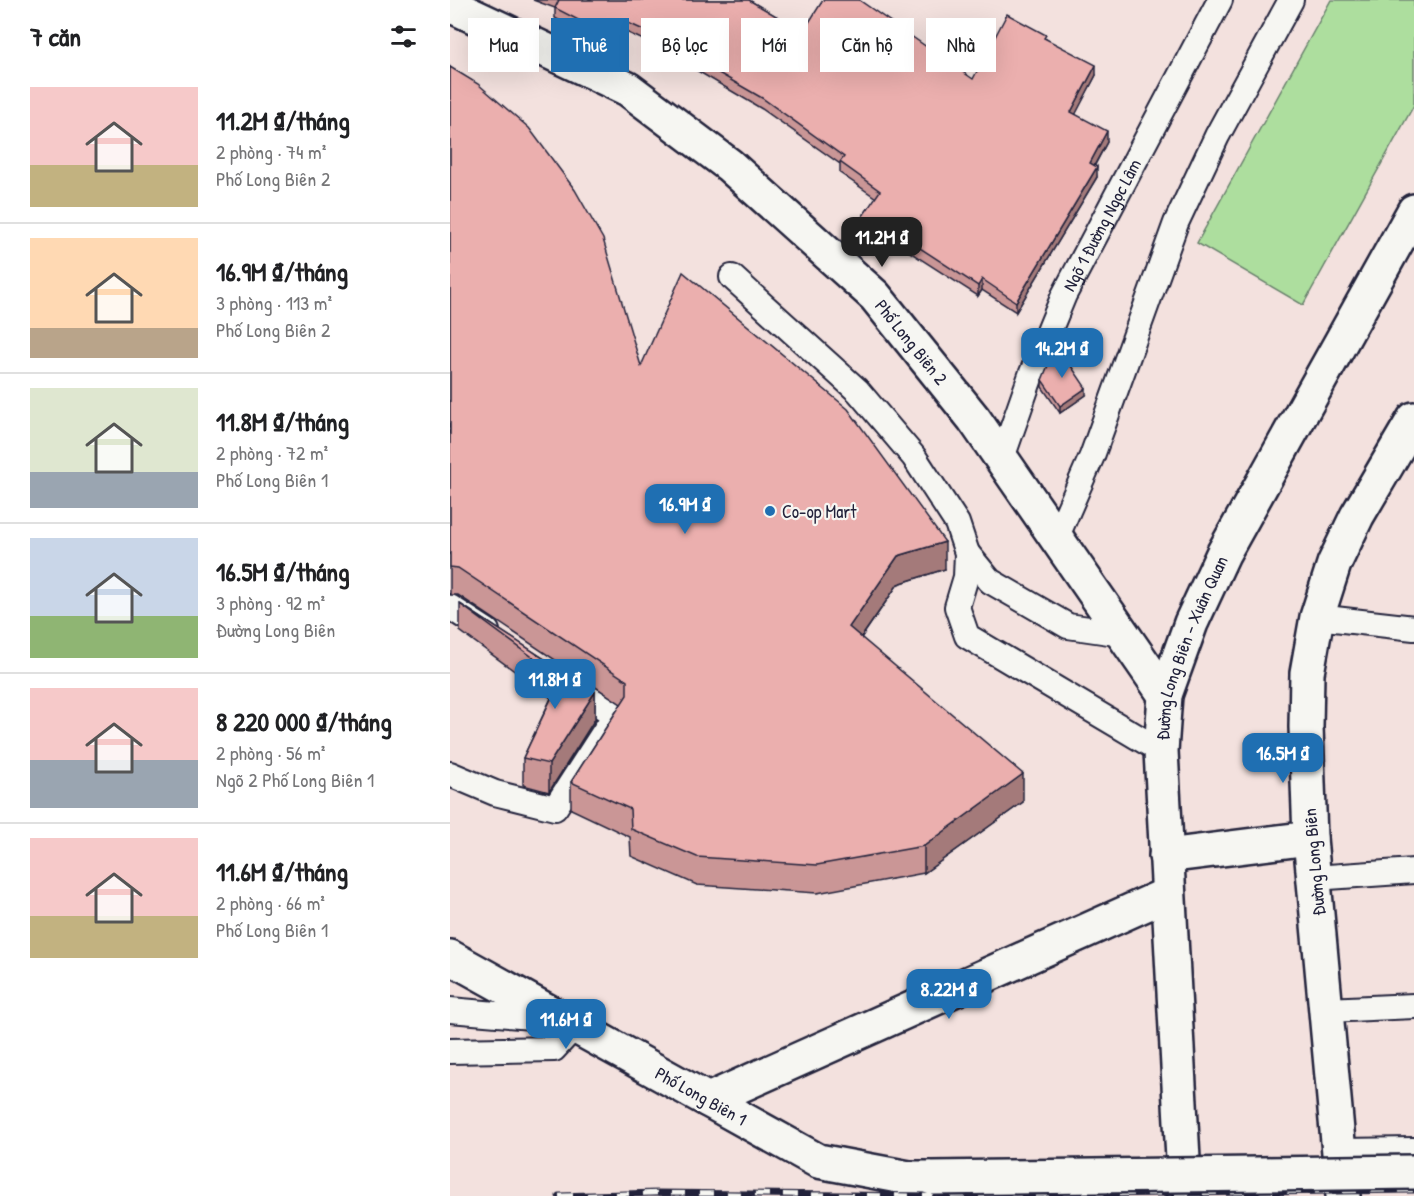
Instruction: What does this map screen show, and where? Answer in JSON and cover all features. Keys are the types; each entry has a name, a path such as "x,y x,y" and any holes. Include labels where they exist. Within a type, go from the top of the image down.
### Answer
{"street":[{"name":"Phố Long Biên 2","path":"452,11 628,89 729,165 874,296 974,419 1165,694"},
{"name":"Đường Long Biên – Xuân Quan","path":"1185,1196 1161,751 1165,694 1191,623 1223,554 1414,211"},
{"name":"Đường Long Biên","path":"1343,1190 1310,838 1306,728 1307,673 1317,617 1335,564 1357,516 1414,419"},
{"path":"1166,856 1310,838"},
{"path":"708,1100 1168,894"},
{"name":"Phố Long Biên 1","path":"450,957 818,1161 898,1176 932,1178 1414,1172"}],"lane":[{"name":"Ngõ 1 Đường Ngọc Lâm","path":"1002,458 1031,375 1064,295 1220,0"},
{"path":"1057,536 1092,456 1176,223 1217,136 1291,0"},
{"path":"732,277 858,391 914,457 957,524 967,553 990,581 1068,626 1123,634"},
{"path":"967,553 966,577 957,608 967,636 1161,751"},
{"path":"450,607 510,645"},
{"path":"1317,617 1414,628"},
{"path":"450,774 495,793 555,808 615,715 548,671"},
{"path":"1314,879 1414,871"},
{"path":"1327,1010 1414,1006"},
{"path":"450,1010 569,1023 554,1049 450,1052"},
{"path":"1341,1151 1414,1150"}],"green space":[{"path":"1331,0 1414,0 1414,105 1303,305 1197,243"}],"building":[{"path":"559,0 749,0 779,18 741,18 741,72 808,72 808,24 823,0 859,0 885,18 820,18 820,72 914,72 914,38 926,46 926,72 963,72 973,79 977,72 996,72 996,35 1007,14 1046,35 1044,38 1096,65 1071,112 1107,131 1090,163 1097,167 1016,302 982,279 978,286 891,229 882,239 860,220 880,191 840,162 844,157 762,98 717,72 729,72 729,18 641,18 641,29 629,23 629,18 574,18 555,8"},
{"path":"450,67 478,84 529,128 575,190 603,239 641,366 683,272 848,409 945,542 898,556 849,627 1023,774 924,846 817,865 697,857 631,829 630,809 571,782 627,695 627,681 458,568 450,567"},
{"path":"1061,351 1086,388 1060,406 1042,380 1051,358"},
{"path":"460,604 595,692 549,764 523,758 561,678"}],"railway":[{"path":"559,1196 657,1193 933,1196 1414,1190"}],"place":[{"name":"Co-op Mart","path":"770,511"}]}
